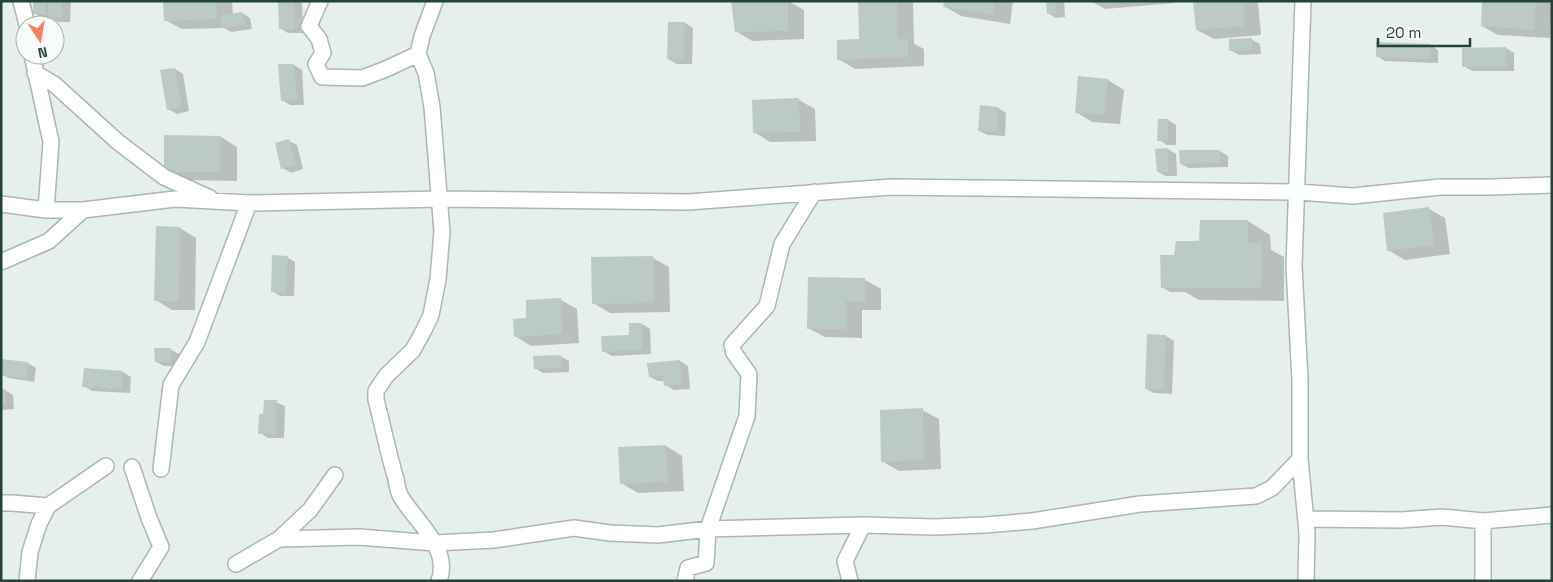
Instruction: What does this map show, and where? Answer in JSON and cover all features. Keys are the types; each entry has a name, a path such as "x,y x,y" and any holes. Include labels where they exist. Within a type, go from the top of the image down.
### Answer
{"street":[{"path":"21,1 24,15"},
{"path":"320,1 309,26 319,39 323,53 316,64 322,77 362,78 418,54"},
{"path":"435,1 422,36 418,54 426,73 432,107 442,232 438,279 431,314 413,350 386,376 376,391 376,400 401,496 434,543 442,563 439,581"},
{"path":"1303,1 1294,266 1300,380 1300,459 1306,519 1306,581"},
{"path":"34,65 51,142 46,210"},
{"path":"35,73 54,84 118,142 164,177 218,202"},
{"path":"1,204 46,210 83,210 175,199 249,203 440,200 688,202 891,186 1298,192 1353,196 1440,187 1552,185"},
{"path":"685,581 688,568 706,563 708,529 747,416 750,374 734,353 732,345 767,306 782,244 814,192"},
{"path":"161,469 171,385 198,342 249,203"},
{"path":"1,262 49,240 83,210"},
{"path":"279,539 359,538 434,543 494,540 574,528 610,534 658,535 708,529 863,525 935,527 985,525 1032,521 1140,504 1256,496 1272,488 1300,459"},
{"path":"27,581 30,552 39,524 48,506 106,466"},
{"path":"132,467 161,547 140,581"},
{"path":"236,564 279,539 310,510 335,476"},
{"path":"1,503 48,506"},
{"path":"1306,519 1402,520 1442,517 1483,522 1552,515"},
{"path":"1483,522 1483,581"},
{"path":"850,581 845,561 863,525"}],"building":[{"path":"33,1 46,1 46,14 33,14"},
{"path":"49,1 62,1 62,15 48,15"},
{"path":"163,1 216,1 217,19 164,21"},
{"path":"278,1 294,1 295,29 279,29"},
{"path":"731,1 788,1 788,31 735,32"},
{"path":"858,1 897,1 898,39 908,39 908,57 837,60 837,40 859,39"},
{"path":"944,1 995,1 993,15 943,7"},
{"path":"1046,1 1056,1 1057,13 1047,14"},
{"path":"1193,1 1243,1 1245,26 1196,30"},
{"path":"1482,1 1536,1 1534,30 1481,26"},
{"path":"242,12 245,24 222,28 220,16"},
{"path":"668,22 685,22 684,60 667,59"},
{"path":"1252,38 1253,50 1229,51 1229,39"},
{"path":"1376,42 1430,44 1430,59 1376,57"},
{"path":"1506,47 1506,67 1462,67 1462,48"},
{"path":"278,64 294,64 297,100 281,101"},
{"path":"175,68 182,107 167,110 160,70"},
{"path":"1078,76 1108,79 1104,115 1075,113"},
{"path":"799,98 800,132 753,133 752,100"},
{"path":"980,105 998,107 997,132 978,131"},
{"path":"1158,119 1168,119 1168,141 1157,141"},
{"path":"164,135 221,136 220,172 164,172"},
{"path":"289,139 296,165 281,169 275,143"},
{"path":"1168,148 1169,172 1157,172 1155,149"},
{"path":"1179,150 1220,150 1220,163 1180,164"},
{"path":"1429,207 1434,245 1387,251 1383,213"},
{"path":"1200,220 1248,220 1248,243 1262,243 1261,288 1161,288 1160,255 1174,255 1176,241 1199,241"},
{"path":"156,226 180,227 179,302 154,301"},
{"path":"272,255 288,256 286,292 271,292"},
{"path":"653,256 654,303 592,304 591,257"},
{"path":"808,277 865,278 865,302 846,301 846,329 807,329"},
{"path":"561,298 563,334 514,337 513,319 526,318 526,300"},
{"path":"629,323 642,323 643,350 602,352 601,336 629,335"},
{"path":"1147,334 1166,335 1164,390 1145,389"},
{"path":"154,348 171,348 171,362 155,362"},
{"path":"561,355 561,368 534,369 533,356"},
{"path":"1,359 28,362 26,378 1,375"},
{"path":"680,360 682,384 664,386 663,376 649,377 647,363"},
{"path":"84,368 123,371 122,389 82,387"},
{"path":"1,389 5,389 6,405 1,405"},
{"path":"264,400 277,400 276,434 258,434 259,414 263,414"},
{"path":"923,408 924,460 881,462 880,410"},
{"path":"666,445 668,482 620,484 618,447"}]}
